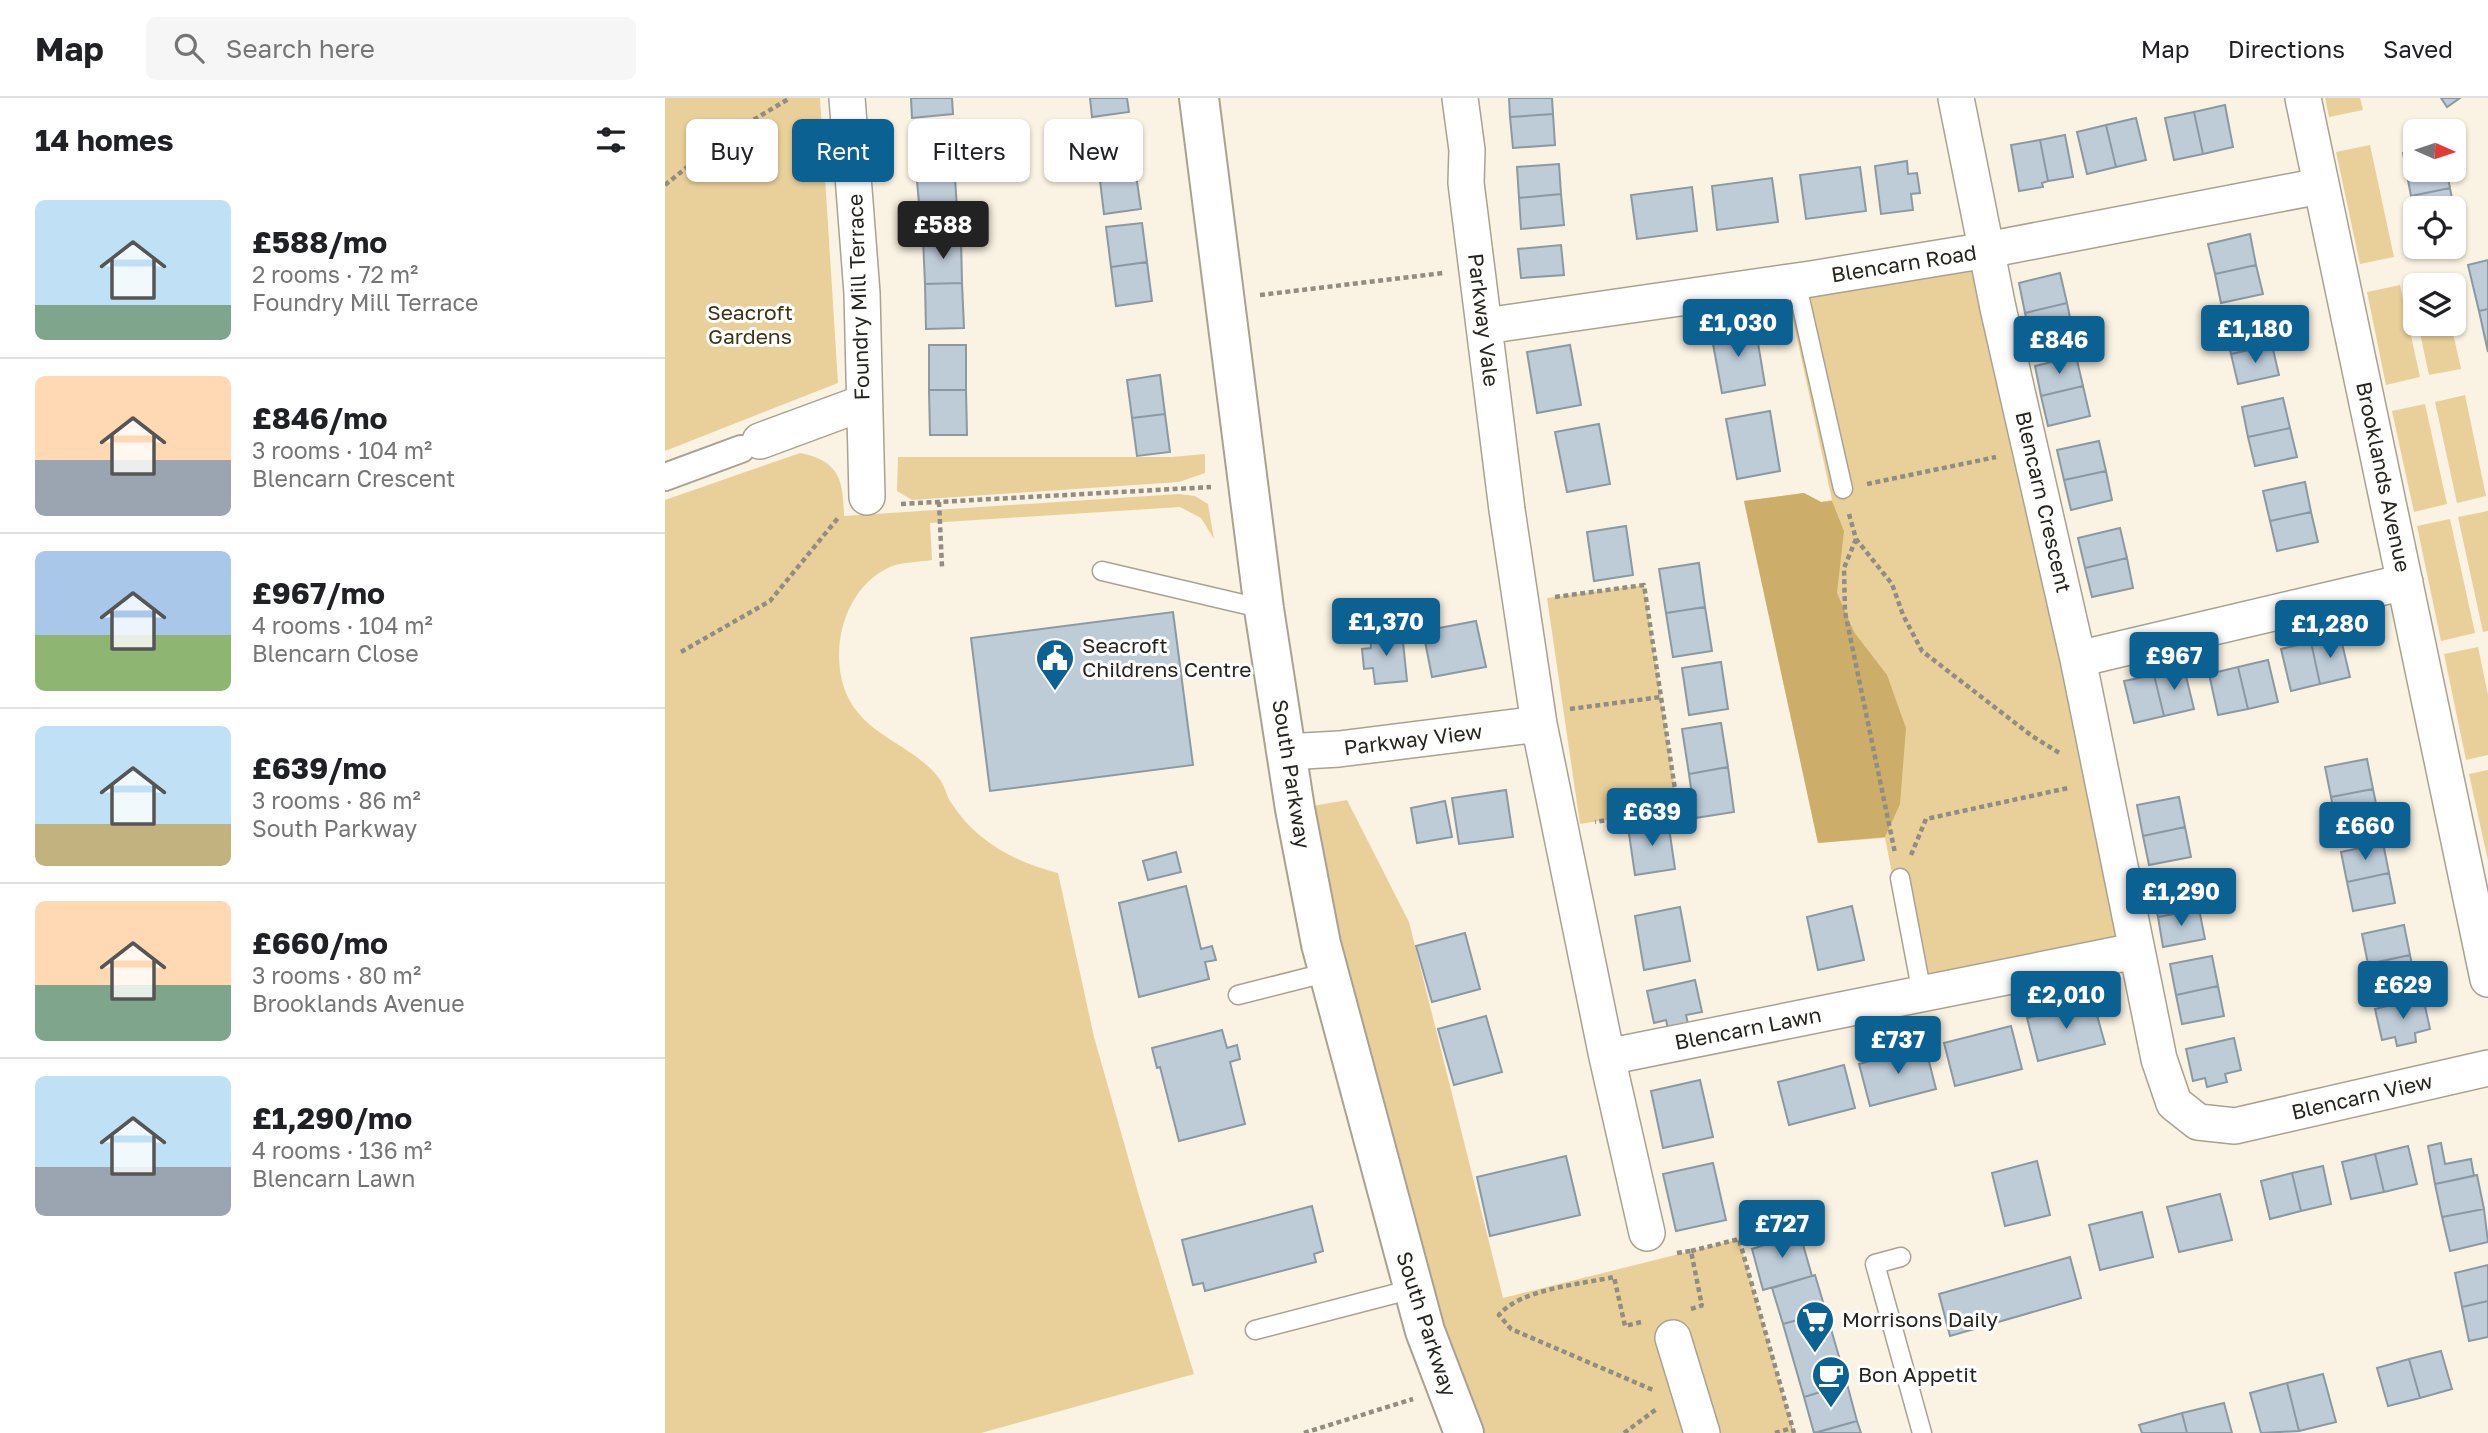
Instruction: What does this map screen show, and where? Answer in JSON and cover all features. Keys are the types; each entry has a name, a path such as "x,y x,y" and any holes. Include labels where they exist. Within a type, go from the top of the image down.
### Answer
{"street":[{"name":"Foundry Mill Terrace","path":"847,98 862,293 867,497"},
{"name":"South Parkway","path":"1199,98 1265,609 1295,809 1329,972 1413,1289 1425,1331 1464,1433"},
{"name":"Parkway Vale","path":"1460,98 1467,150 1466,183 1521,601"},
{"name":"Blencarn Crescent","path":"1956,98 2078,659 2136,951"},
{"name":"Brooklands Avenue","path":"2303,98 2488,979"},
{"name":"Blencarn Road","path":"1485,326 1987,250 2320,186"},
{"path":"665,477 863,403"},
{"path":"2078,659 2405,582"},
{"path":"1521,601 1559,827 1607,1057 1661,1237"},
{"name":"Parkway View","path":"1286,752 1339,749 1539,718"},
{"name":"Blencarn Lawn","path":"1607,1057 2136,951"},
{"name":"Blencarn View","path":"2136,951 2159,1059 2174,1103 2198,1122 2235,1126 2488,1068"},
{"path":"1667,1323 1699,1421"}],"lane":[{"path":"1796,281 1843,489"},
{"path":"1102,571 1265,609"},
{"path":"1900,878 1922,994"},
{"path":"1238,995 1329,972"},
{"path":"1901,1257 1875,1264 1922,1433"},
{"path":"1255,1330 1413,1289"}],"path":[{"path":"665,185 723,138 790,98"},
{"path":"1224,299 1477,269"},
{"path":"2031,449 1843,489 1856,539 1892,584 1903,615 1922,651 2032,736 2064,755"},
{"path":"681,652 770,601 846,508 867,497 895,505 1249,485"},
{"path":"939,502 942,567"},
{"path":"1856,539 1844,568 1845,612 1900,878"},
{"path":"1521,601 1644,585 1678,809 1559,827"},
{"path":"1539,718 1661,697"},
{"path":"1900,878 1926,819 2071,788 2069,777"},
{"path":"1661,1237 1677,1254 1739,1239 1793,1431 1775,1433"},
{"path":"1691,1251 1703,1305"},
{"path":"1699,1421 1511,1329 1499,1315 1509,1304 1546,1292 1614,1277 1625,1326 1667,1323 1703,1305"},
{"path":"1667,1323 1703,1305"},
{"path":"1304,1433 1315,1427 1417,1398"}],"green space":[{"name":"Seacroft Gardens","path":"665,98 820,98 821,119 792,119 792,182 825,182 838,383 665,451"},
{"path":"2325,98 2360,98 2363,110 2329,117"},
{"path":"2370,145 2394,257 2360,264 2336,152"},
{"path":"1987,250 2135,951 1916,995 1885,838 1818,843 1744,501 1804,493 1821,502 1832,500 1785,283"},
{"path":"2400,285 2403,299 2403,336 2411,336 2420,377 2386,385 2367,292"},
{"path":"2421,336 2454,336 2461,369 2429,375"},
{"path":"2465,395 2486,496 2457,503 2435,402"},
{"path":"2425,404 2447,504 2414,512 2392,411"},
{"path":"800,453 824,461 837,474 844,516 1179,494 1195,496 1208,504 1214,539 1201,518 1180,507 930,523 932,560 895,565 872,578 847,613 839,656 841,677 848,697 859,714 877,731 930,768 940,780 950,801 971,828 1011,856 1058,873 1094,1037 1194,1374 981,1433 665,1433 665,500"},
{"path":"1205,454 1205,473 1179,482 912,500 897,491 898,457 1171,457"},
{"path":"2488,511 2488,631 2483,632 2458,517"},
{"path":"2450,519 2475,633 2441,641 2417,526"},
{"path":"1644,585 1678,809 1580,824 1547,598"},
{"path":"2478,647 2488,695 2488,755 2466,760 2444,654"},
{"path":"2488,770 2488,861 2469,774"},
{"path":"1347,800 1409,922 1503,1298 1739,1239 1794,1433 1464,1433 1295,809"}],"shaded area":[{"path":"1804,493 1821,502 1832,501 1844,531 1837,593 1854,632 1887,675 1906,728 1900,804 1885,837 1818,843 1744,501"}],"building":[{"path":"911,98 952,98 953,114 912,118"},
{"path":"1090,98 1127,98 1129,112 1092,117"},
{"path":"1509,98 1552,98 1553,114 1510,117"},
{"path":"2441,98 2460,98 2447,107"},
{"path":"2225,105 2233,147 2203,154 2194,112"},
{"path":"2194,112 2203,154 2174,160 2165,118"},
{"path":"1553,114 1555,145 1513,148 1510,117"},
{"path":"2136,118 2146,160 2116,167 2106,125"},
{"path":"2106,125 2116,167 2087,174 2077,132"},
{"path":"2065,135 2073,177 2048,181 2040,140"},
{"path":"2040,140 2048,181 2042,183 2043,187 2019,191 2011,145"},
{"path":"1907,161 1908,174 1917,173 1920,193 1911,194 1913,210 1881,214 1875,166"},
{"path":"1559,164 1561,194 1519,198 1517,167"},
{"path":"1860,167 1866,211 1806,219 1800,175"},
{"path":"1772,178 1778,222 1717,230 1712,186"},
{"path":"917,182 955,182 958,223 921,226"},
{"path":"1100,182 1137,182 1141,209 1104,214"},
{"path":"2408,182 2449,182 2450,188 2411,196"},
{"path":"1692,187 1697,231 1637,239 1631,195"},
{"path":"2450,188 2452,196 2411,196"},
{"path":"1561,194 1564,225 1521,229 1519,198"},
{"path":"1142,223 1147,262 1111,267 1106,227"},
{"path":"2250,234 2256,265 2215,274 2208,244"},
{"path":"961,238 962,283 925,284 923,239"},
{"path":"1561,245 1564,275 1521,278 1518,249"},
{"path":"2488,260 2488,309 2479,311 2468,265"},
{"path":"1147,262 1152,301 1116,306 1111,267"},
{"path":"2256,265 2263,294 2221,303 2215,274"},
{"path":"2060,273 2067,303 2025,313 2019,283"},
{"path":"962,283 964,328 926,329 925,284"},
{"path":"2067,303 2073,332 2032,342 2025,313"},
{"path":"2488,309 2488,352 2479,311"},
{"path":"2266,315 2272,345 2231,354 2224,324"},
{"path":"1755,325 1765,385 1722,393 1711,333"},
{"path":"929,345 966,345 966,390 929,390"},
{"path":"1570,345 1581,405 1537,413 1527,352"},
{"path":"2272,345 2279,375 2238,384 2231,354"},
{"path":"2076,356 2083,386 2041,396 2035,366"},
{"path":"1160,375 1165,414 1132,418 1127,380"},
{"path":"2083,386 2090,416 2048,426 2041,396"},
{"path":"929,390 966,390 967,435 930,435"},
{"path":"2283,398 2290,428 2248,437 2242,407"},
{"path":"1770,411 1780,471 1737,479 1726,419"},
{"path":"1165,414 1170,452 1137,456 1132,418"},
{"path":"1599,424 1610,484 1567,492 1555,432"},
{"path":"2290,428 2297,457 2255,466 2248,437"},
{"path":"2099,441 2106,471 2064,480 2057,450"},
{"path":"2106,471 2112,500 2071,510 2064,480"},
{"path":"2305,482 2311,512 2270,521 2263,491"},
{"path":"2311,512 2318,542 2277,551 2270,521"},
{"path":"1626,526 1633,575 1594,581 1587,532"},
{"path":"2120,528 2127,558 2085,568 2078,538"},
{"path":"2127,558 2133,588 2092,597 2085,568"},
{"path":"1699,563 1705,607 1666,613 1659,569"},
{"path":"1705,607 1712,651 1673,657 1666,613"},
{"path":"1173,612 1193,765 990,791 971,638"},
{"path":"1476,621 1486,667 1432,677 1423,631"},
{"path":"1402,632 1407,681 1375,684 1373,668 1364,669 1362,649 1371,648 1370,635"},
{"path":"2340,635 2350,677 2320,684 2311,642"},
{"path":"2311,642 2320,684 2291,691 2281,649"},
{"path":"2268,660 2278,702 2248,709 2238,667"},
{"path":"1721,662 1728,709 1689,715 1682,668"},
{"path":"2238,667 2248,709 2218,715 2209,674"},
{"path":"2184,668 2194,709 2164,716 2154,675"},
{"path":"2154,675 2164,716 2134,723 2124,681"},
{"path":"1721,723 1728,767 1689,774 1682,729"},
{"path":"2367,759 2373,789 2331,797 2325,767"},
{"path":"1728,767 1734,812 1695,818 1689,774"},
{"path":"2373,789 2379,818 2337,827 2331,797"},
{"path":"1506,790 1513,837 1459,844 1452,798"},
{"path":"2179,797 2185,827 2143,836 2137,805"},
{"path":"1445,801 1452,837 1417,843 1411,808"},
{"path":"1668,821 1675,869 1635,875 1628,827"},
{"path":"2185,827 2191,857 2149,865 2143,836"},
{"path":"2383,843 2389,873 2347,882 2341,852"},
{"path":"1176,852 1181,872 1148,880 1143,861"},
{"path":"2389,873 2395,903 2353,911 2347,882"},
{"path":"2193,879 2199,909 2158,917 2151,887"},
{"path":"1186,886 1201,949 1212,946 1216,960 1205,962 1209,979 1139,997 1119,903"},
{"path":"1852,906 1864,960 1818,970 1807,917"},
{"path":"1680,907 1690,961 1644,970 1635,916"},
{"path":"2199,909 2205,939 2163,947 2158,917"},
{"path":"2404,925 2410,955 2368,964 2362,934"},
{"path":"1465,933 1480,989 1432,1002 1416,946"},
{"path":"2410,955 2416,985 2374,993 2368,964"},
{"path":"2212,956 2218,986 2176,995 2170,964"},
{"path":"1695,980 1702,1012 1686,1015 1688,1024 1668,1029 1666,1020 1654,1023 1647,991"},
{"path":"2218,986 2224,1016 2182,1024 2176,995"},
{"path":"2423,997 2430,1029 2415,1033 2416,1042 2397,1046 2395,1037 2382,1040 2375,1009"},
{"path":"2093,1001 2105,1044 2038,1061 2027,1018"},
{"path":"1486,1016 1502,1072 1454,1085 1438,1029"},
{"path":"2011,1026 2022,1069 1955,1086 1944,1043"},
{"path":"1222,1030 1227,1048 1237,1045 1240,1059 1230,1062 1245,1124 1179,1141 1160,1067 1157,1068 1152,1048"},
{"path":"2234,1038 2241,1070 2225,1074 2227,1082 2207,1087 2205,1078 2193,1081 2186,1049"},
{"path":"1925,1046 1936,1089 1870,1106 1859,1064"},
{"path":"1844,1065 1855,1108 1789,1125 1778,1082"},
{"path":"1700,1080 1713,1137 1663,1148 1651,1091"},
{"path":"2441,1143 2445,1164 2471,1159 2474,1176 2435,1184 2428,1146"},
{"path":"2408,1146 2417,1184 2384,1192 2375,1154"},
{"path":"2375,1154 2384,1192 2351,1199 2342,1162"},
{"path":"1566,1156 1580,1215 1490,1236 1477,1177"},
{"path":"2037,1161 2050,1215 2005,1226 1992,1173"},
{"path":"1713,1163 1726,1220 1676,1231 1663,1174"},
{"path":"2323,1166 2331,1204 2301,1211 2292,1173"},
{"path":"2292,1173 2301,1211 2270,1219 2261,1181"},
{"path":"2477,1175 2484,1209 2442,1217 2435,1184"},
{"path":"2220,1194 2232,1240 2179,1252 2167,1207"},
{"path":"1312,1206 1323,1251 1314,1254 1316,1262 1205,1291 1203,1283 1193,1285 1182,1240"},
{"path":"2484,1209 2488,1242 2450,1251 2442,1217"},
{"path":"2142,1212 2153,1257 2100,1270 2089,1225"},
{"path":"1798,1227 1812,1276 1763,1290 1752,1249 1773,1242 1771,1235"},
{"path":"2070,1257 2081,1298 1950,1336 1939,1294"},
{"path":"2488,1265 2488,1301 2462,1307 2455,1273"},
{"path":"1815,1275 1826,1312 1783,1324 1772,1288"},
{"path":"2488,1301 2488,1337 2469,1341 2462,1307"},
{"name":"Morrisons Daily","path":"1826,1312 1847,1384 1804,1397 1783,1324"},
{"path":"2441,1351 2452,1389 2420,1398 2409,1359"},
{"path":"2409,1359 2420,1398 2388,1406 2377,1368"},
{"path":"2323,1374 2336,1422 2299,1431 2287,1383"},
{"path":"2287,1383 2299,1431 2261,1433 2250,1393"},
{"name":"Bon Appetit","path":"1847,1384 1857,1421 1814,1433 1804,1397"},
{"path":"2224,1403 2232,1433 2187,1433 2182,1413"},
{"path":"2182,1413 2187,1433 2142,1433 2139,1425"},
{"path":"1857,1421 1861,1433 1815,1433"}],"place":[{"name":"Seacroft Childrens Centre","path":"1055,692"},
{"name":"Morrisons Daily","path":"1815,1354"},
{"name":"Bon Appetit","path":"1831,1409"}]}
